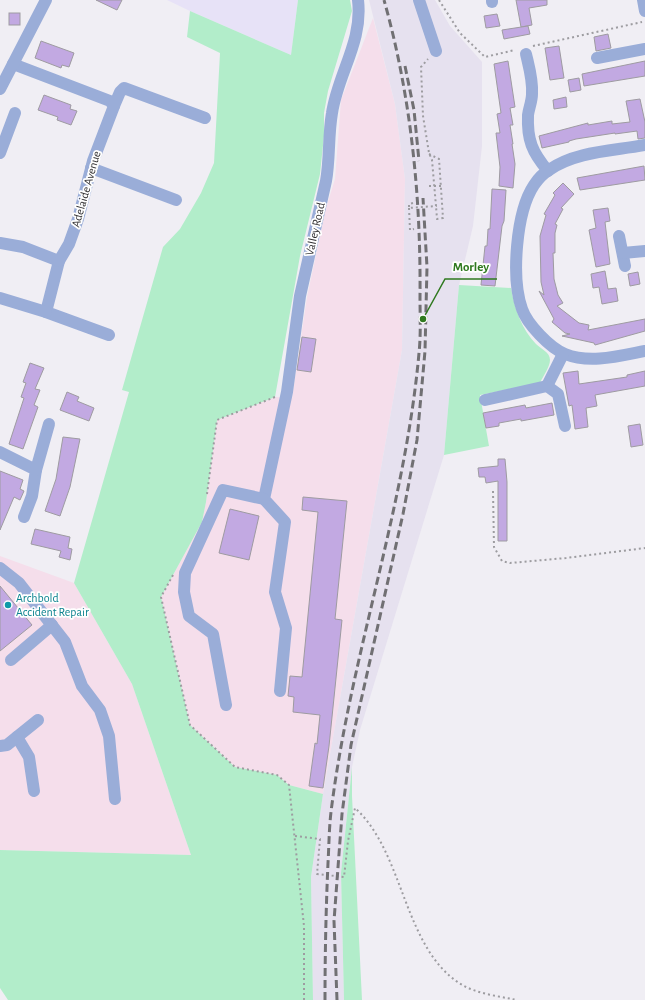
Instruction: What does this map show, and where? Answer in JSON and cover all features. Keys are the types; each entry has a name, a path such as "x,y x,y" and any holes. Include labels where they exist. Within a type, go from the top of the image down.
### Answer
{"street":[{"path":"0,89 46,0"},
{"name":"Valley Road","path":"264,499 287,392 300,296 329,164 332,114 337,89 357,35 360,16 358,0"},
{"path":"419,0 436,51"},
{"path":"643,0 645,11"},
{"path":"597,58 645,49"},
{"path":"526,50 532,79 532,94 528,114 530,137 534,155 548,171"},
{"path":"13,64 110,101 114,106"},
{"name":"Adelaide Avenue","path":"46,312 59,261 69,244 91,168 120,92 124,88 205,118"},
{"path":"0,153 15,113"},
{"path":"645,145 577,157 560,163 548,171 534,184 526,204 520,227 517,286 522,309 534,328 550,344 563,354 579,359 600,359 645,351"},
{"path":"91,168 176,200"},
{"path":"619,236 625,266"},
{"path":"0,243 23,247 59,261"},
{"path":"623,253 645,251"},
{"path":"0,298 46,312 109,335"},
{"path":"547,386 563,354"},
{"path":"485,400 547,386 558,394 565,426"},
{"path":"24,517 32,496 36,470 49,424"},
{"path":"0,452 36,470"},
{"path":"226,705 214,634 189,616 184,592 185,573 224,490 264,499 285,522 275,592 286,628 280,691"},
{"path":"0,568 19,584 65,642 82,686 100,710 109,736 114,799"},
{"path":"10,660 52,625"},
{"path":"0,746 7,745 38,720"},
{"path":"17,737 29,757 34,791"}],"path":[{"path":"439,0 460,33 485,57 526,50 645,21"},
{"path":"429,153 440,159 443,218 437,219 432,160 429,153 423,116 421,67 436,51"},
{"path":"429,186 441,186"},
{"path":"413,203 409,204 409,208 410,230 414,229"},
{"path":"409,208 436,206"},
{"path":"207,495 217,420 287,392"},
{"path":"494,491 494,547 502,561 510,563 566,558 645,548"},
{"path":"176,570 161,597 190,725 235,767 278,775 289,785 304,926 304,1000"},
{"path":"294,836 320,839 317,874 344,877 348,841 355,808 366,818 377,834 422,936 437,962 459,983 477,991 517,1000"}],"shaded area":[{"path":"167,0 298,0 291,55 190,11"},
{"path":"369,0 435,0 450,26 482,62 482,146 473,226 459,285 444,455 360,730 352,767 341,873 344,1000 313,1000 311,877 323,794 402,350 405,179 395,104"},
{"path":"373,18 395,104 405,179 402,350 323,794 289,785 277,775 235,767 190,725 161,597 202,522 217,420 275,397 292,398 307,297 326,208 335,179 341,100"},
{"path":"0,556 74,583 132,684 191,855 0,850"}],"green space":[{"path":"298,0 350,0 352,11 328,91 324,113 324,136 320,174 300,256 275,397 217,420 202,522 161,597 190,725 235,767 277,775 289,785 323,794 311,877 313,1000 8,1000 0,988 0,850 191,855 132,684 74,583 129,392 122,390 163,247 180,229 201,193 214,163 220,53 187,37 190,11 291,55"},
{"path":"459,285 511,288 514,303 523,325 536,344 549,355 550,363 540,383 480,395 489,446 444,455"},
{"path":"352,767 352,796 362,1000 344,1000 341,873"}],"building":[{"path":"96,0 122,0 117,10"},
{"path":"516,0 547,0 547,5 529,8 532,25 521,27"},
{"path":"9,13 20,13 20,25 9,25"},
{"path":"497,14 500,26 486,28 484,16"},
{"path":"528,26 530,34 504,39 502,30"},
{"path":"608,34 611,48 596,51 594,37"},
{"path":"41,41 74,53 69,67 62,65 61,68 35,58"},
{"path":"559,46 564,78 550,80 545,48"},
{"path":"508,61 515,107 510,108 513,125 510,125 515,164 513,188 499,186 500,167 496,133 500,133 497,114 501,113 494,64"},
{"path":"645,61 645,76 584,86 582,74"},
{"path":"579,78 581,90 570,92 568,80"},
{"path":"44,95 71,105 70,109 77,111 71,125 57,120 58,117 38,110"},
{"path":"566,97 567,107 554,109 553,100"},
{"path":"640,99 645,122 645,138 638,139 637,131 615,133 576,139 542,148 539,136 588,123 588,125 612,121 612,124 630,122 626,101"},
{"path":"644,166 645,180 580,190 577,178"},
{"path":"563,183 574,194 561,208 563,209 555,224 557,225 555,233 555,253 553,253 554,279 558,295 563,303 557,306 579,323 589,325 588,330 645,319 645,331 595,345 594,343 562,336 570,334 565,333 552,322 554,319 539,291 544,295 541,282 540,236 546,215 544,214 555,195 553,193"},
{"path":"492,189 506,190 504,221 502,226 495,286 481,285 485,246 487,246 488,229 490,229"},
{"path":"608,208 610,221 605,222 610,264 596,267 589,230 596,228 593,210"},
{"path":"605,271 608,289 616,288 618,301 602,304 599,287 593,288 591,274"},
{"path":"638,272 640,284 630,286 628,274"},
{"path":"302,337 316,339 311,372 297,370"},
{"path":"30,363 44,368 35,389 40,390 34,405 38,407 23,449 9,444 24,398 21,397 26,383 23,382"},
{"path":"578,371 579,384 627,377 627,375 645,371 645,386 595,395 597,406 586,408 588,427 575,429 572,405 569,406 563,373"},
{"path":"67,392 79,397 77,401 94,408 89,421 60,410"},
{"path":"552,403 554,415 499,423 499,426 486,428 483,413 525,405 526,408"},
{"path":"640,424 643,445 631,447 628,426"},
{"path":"63,437 80,439 70,487 60,516 45,511 56,479"},
{"path":"498,459 505,459 507,482 507,541 498,541 498,481 486,483 485,477 479,477 478,468 498,466"},
{"path":"0,471 23,480 20,489 24,491 20,500 14,497 0,530"},
{"path":"303,497 347,501 335,619 342,620 329,746 323,788 309,786 315,743 317,744 320,715 293,712 294,697 288,696 290,676 302,677 318,512 302,510"},
{"path":"230,509 259,516 249,560 219,553"},
{"path":"35,529 70,537 68,548 72,549 70,560 59,557 61,551 31,544"},
{"name":"Archbold Accident Repair","path":"0,586 32,625 0,651"}],"railway":[{"path":"325,1000 325,948 331,812 351,697 402,469 412,411 420,346 420,259 416,184 408,110 384,0"},
{"path":"405,66 414,110 419,161"},
{"path":"337,1000 334,921 342,814 351,745 403,514 417,440 425,351 427,267 423,198"}],"place":[{"name":"Morley","path":"423,319"},
{"name":"Archbold Accident Repair","path":"8,605"}]}
